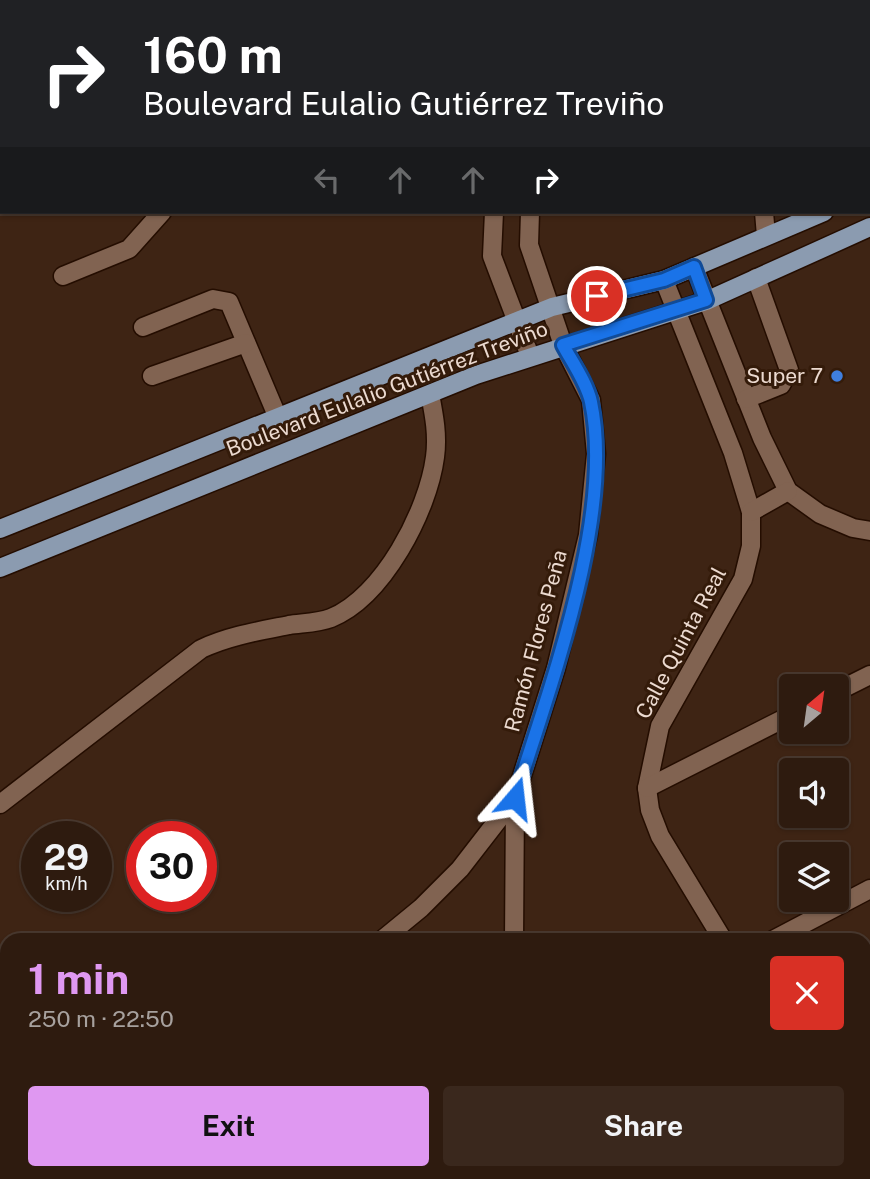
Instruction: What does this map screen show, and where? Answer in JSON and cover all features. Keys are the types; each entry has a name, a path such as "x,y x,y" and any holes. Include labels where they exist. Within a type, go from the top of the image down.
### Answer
{"main road":[{"name":"Boulevard Eulalio Gutiérrez Treviño","path":"0,529 552,307 664,280 819,214"},
{"name":"Boulevard Eulalio Gutiérrez Treviño","path":"0,568 530,356 678,311 870,227"}],"street":[{"path":"63,276 129,250 160,214"},
{"path":"494,214 492,256 530,356"},
{"name":"Ramón Flores Peña","path":"391,933 421,908 460,869 515,798 576,595 595,480 591,400 563,345 529,246 530,214"},
{"path":"764,214 766,236"},
{"path":"694,267 746,399 788,491 820,514 853,528 870,531"},
{"path":"746,399 781,385 789,370 757,278"},
{"name":"Calle Quinta Real","path":"664,280 733,453 751,512 751,546 743,579 660,726 647,788 650,810 660,836 719,933"},
{"path":"143,327 222,299 234,308 278,418"},
{"path":"152,376 246,342"},
{"path":"0,804 201,649 233,637 329,619 359,603 377,582 408,535 431,482 436,426 430,394"},
{"path":"751,512 788,491"},
{"path":"849,686 870,675"},
{"path":"647,788 779,721"},
{"path":"514,933 515,798"},
{"path":"786,933 870,889"}],"place":[{"name":"Super 7","path":"837,376"}],"route":[{"path":"515,798 576,595 595,480 596,454 591,400 563,345 706,300 694,267 664,280 597,296"}]}
